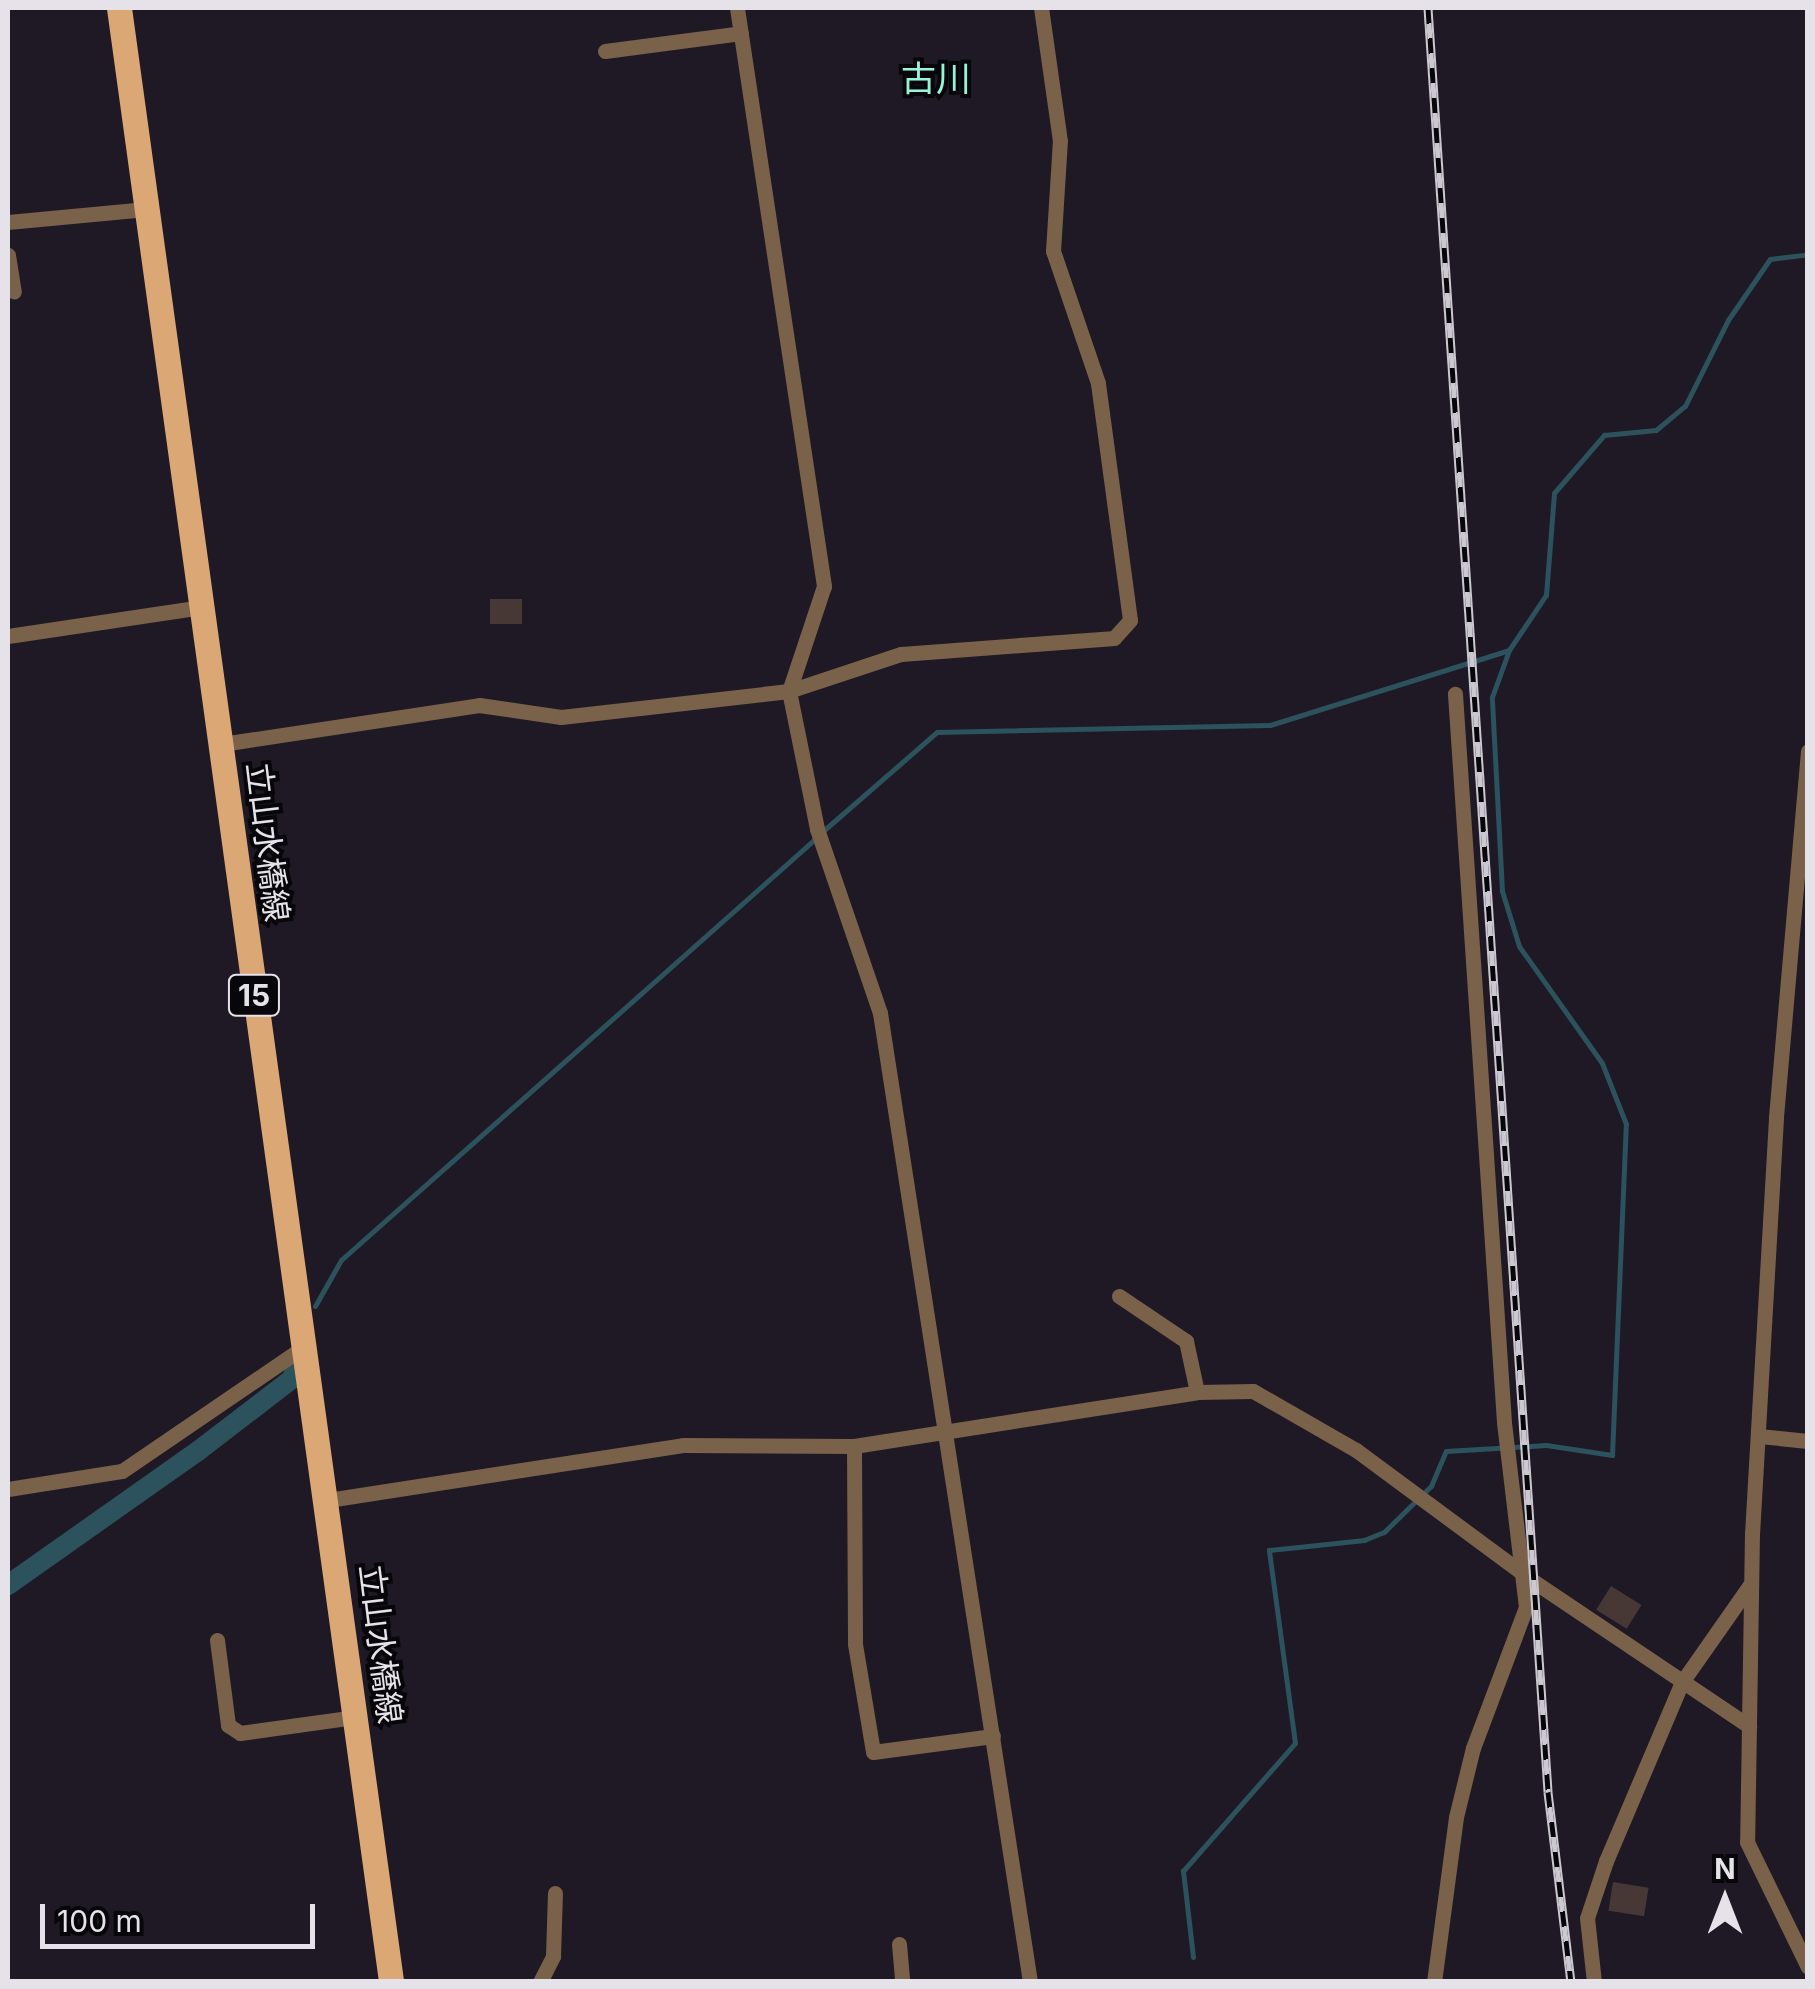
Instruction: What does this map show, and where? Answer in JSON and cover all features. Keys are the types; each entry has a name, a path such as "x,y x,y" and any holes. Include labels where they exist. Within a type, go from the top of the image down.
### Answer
{"main road":[{"name":"立山水橋線","path":"119,8 328,1500 391,1982"}],"street":[{"path":"737,8 824,586 789,691 817,829 880,1014 948,1430 1030,1982"},
{"path":"222,744 479,705 561,716 789,691 902,654 1114,638 1130,620 1098,383 1053,250 1060,141 1041,8"},
{"path":"605,51 740,33"},
{"path":"8,222 146,209"},
{"path":"8,256 14,292"},
{"path":"8,636 202,607"},
{"path":"1434,1982 1456,1817 1472,1748 1526,1607 1526,1576 1504,1422 1455,694"},
{"path":"1808,751 1776,1118 1750,1586 1747,1842 1808,1967"},
{"path":"1119,1296 1186,1341 1197,1392"},
{"path":"8,1490 122,1470 304,1347"},
{"path":"328,1500 683,1445 854,1446 1197,1392 1253,1391 1356,1450 1526,1576 1749,1726"},
{"path":"1759,1436 1808,1441"},
{"path":"854,1446 855,1644 874,1752 994,1736"},
{"path":"1594,1982 1587,1918 1682,1682 1750,1586"},
{"path":"217,1640 228,1725 240,1733 356,1717"},
{"path":"540,1982 552,1956 554,1894"},
{"path":"899,1944 902,1982"}],"building":[{"path":"490,599 522,599 522,624 490,624"},
{"path":"1611,1586 1642,1605 1627,1629 1596,1610"},
{"path":"1613,1882 1649,1888 1644,1916 1608,1911"}],"waterway":[{"path":"823,831 937,732 1270,725 1509,650 1546,595 1554,493 1604,435 1656,430 1685,406 1728,320 1770,259 1808,254"},
{"path":"1193,1957 1183,1871 1295,1743 1269,1550 1364,1540 1384,1532 1431,1486 1446,1451 1546,1445 1612,1455 1626,1124 1602,1063 1519,946 1502,891 1492,697 1509,650"},
{"path":"315,1306 341,1260 815,839"},
{"path":"8,1585 198,1451 292,1379 296,1368"}],"railway":[{"path":"1428,8 1548,1792 1571,1982"}],"district":[{"name":"古川","path":"936,78"}]}
